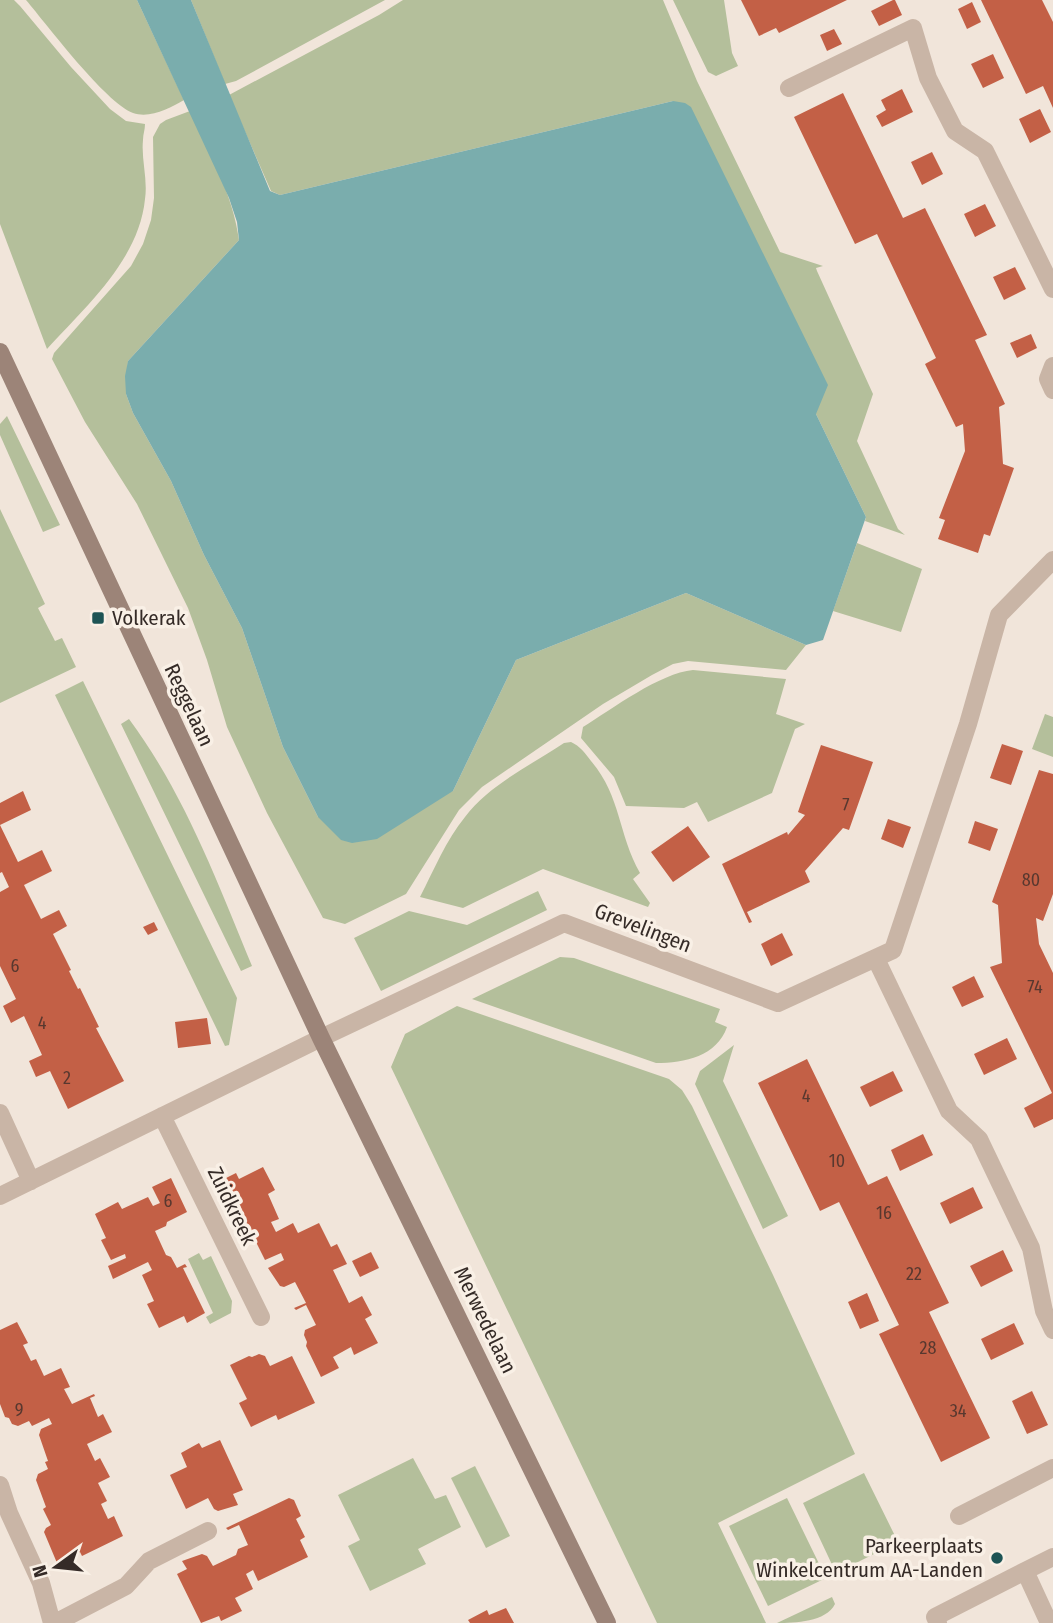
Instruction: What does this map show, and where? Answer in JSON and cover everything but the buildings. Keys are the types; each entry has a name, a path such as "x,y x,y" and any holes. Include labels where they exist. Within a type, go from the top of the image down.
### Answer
{"street":[{"path":"789,88 913,28 928,78 955,131 985,151 1053,289"},
{"name":"Reggelaan","path":"0,352 321,1038"},
{"path":"1053,366 1048,379 1053,390"},
{"name":"Grevelingen","path":"321,1038 564,923 778,1003 893,950 968,724 999,615 1053,560"},
{"path":"876,959 949,1111 979,1139 1031,1248 1044,1311 1053,1330"},
{"path":"0,1196 321,1038"},
{"name":"Merwedelaan","path":"321,1038 607,1623"},
{"path":"0,1113 31,1181"},
{"name":"Zuidkreek","path":"162,1116 261,1317"},
{"path":"959,1516 1053,1468"},
{"path":"0,1485 9,1513 41,1583 53,1623 126,1586 149,1560 208,1531"},
{"path":"938,1623 935,1617 1053,1557"},
{"path":"1025,1571 1049,1623"}],"green space":[{"path":"0,0 14,0 110,109 126,121 145,124 145,199 133,242 122,262 94,299 47,349 0,224"},
{"path":"26,0 137,0 184,100 146,115 133,113 121,106 93,79"},
{"path":"191,0 385,0 236,81 225,84"},
{"path":"403,0 663,0 697,81 780,252 823,266 816,268 817,271 873,394 857,441 898,529 905,535 865,521 866,517 673,101 280,195 271,191 229,95"},
{"path":"673,0 724,0 732,53 738,66 716,76 708,72"},
{"path":"190,111 226,190 239,240 128,361 126,394 133,413 171,481 204,555 242,628 283,747 318,817 453,791 516,660 686,593 806,645 786,670 688,661 673,664 603,704 482,787 459,810 406,894 345,924 323,918 267,813 227,727 188,608 137,504 85,422 52,359 54,353 131,266 143,244 151,220 154,198 153,137 160,124"},
{"path":"7,416 60,525 43,532 0,435 0,424"},
{"path":"0,509 45,604 38,608 55,641 62,638 76,667 0,703"},
{"path":"857,543 922,569 901,632 833,611"},
{"path":"693,670 786,679 776,714 805,724 795,729 772,793 708,822 697,802 684,808 626,806 614,777 581,738 583,727 636,693 666,678"},
{"path":"83,681 237,998 229,1045 225,1046 55,695"},
{"path":"1045,714 1053,717 1053,757 1032,749"},
{"path":"129,719 149,747 183,807 252,966 241,971 121,724"},
{"path":"571,742 587,755 608,788 640,873 633,879 650,903 648,907 543,869 463,908 420,897 452,835 475,806 511,776 564,743"},
{"path":"538,891 547,910 381,991 354,938 409,911 467,925"},
{"path":"560,957 574,958 720,1009 715,1022 727,1027 716,1045 699,1056 656,1063 472,999"},
{"path":"457,1006 669,1079 682,1090 692,1106 855,1454 718,1523 766,1623 657,1623 391,1067 405,1034"},
{"path":"734,1045 723,1081 788,1216 763,1229 695,1084 700,1071"},
{"path":"199,1253 203,1260 211,1256 232,1301 231,1313 210,1324 206,1317 213,1313 188,1259"},
{"path":"413,1458 435,1499 446,1495 461,1527 418,1549 426,1564 370,1591 348,1546 360,1540 338,1495"},
{"path":"475,1466 510,1536 486,1548 451,1478"},
{"path":"864,1473 898,1542 836,1573 803,1503"},
{"path":"787,1498 826,1578 768,1606 729,1526"},
{"path":"832,1597 835,1604 825,1615 792,1623 777,1623"}],"water":[{"path":"137,0 191,0 270,191 280,195 673,101 691,107 828,385 816,414 866,517 823,640 806,645 686,593 516,660 453,791 377,839 352,843 341,840 318,817 283,747 242,628 204,555 171,481 133,413 126,394 128,361 239,240 237,222 229,198"}],"place":[{"name":"Volkerak","path":"98,618"},
{"name":"Parkeerplaats Winkelcentrum AA-Landen","path":"997,1558"}]}
